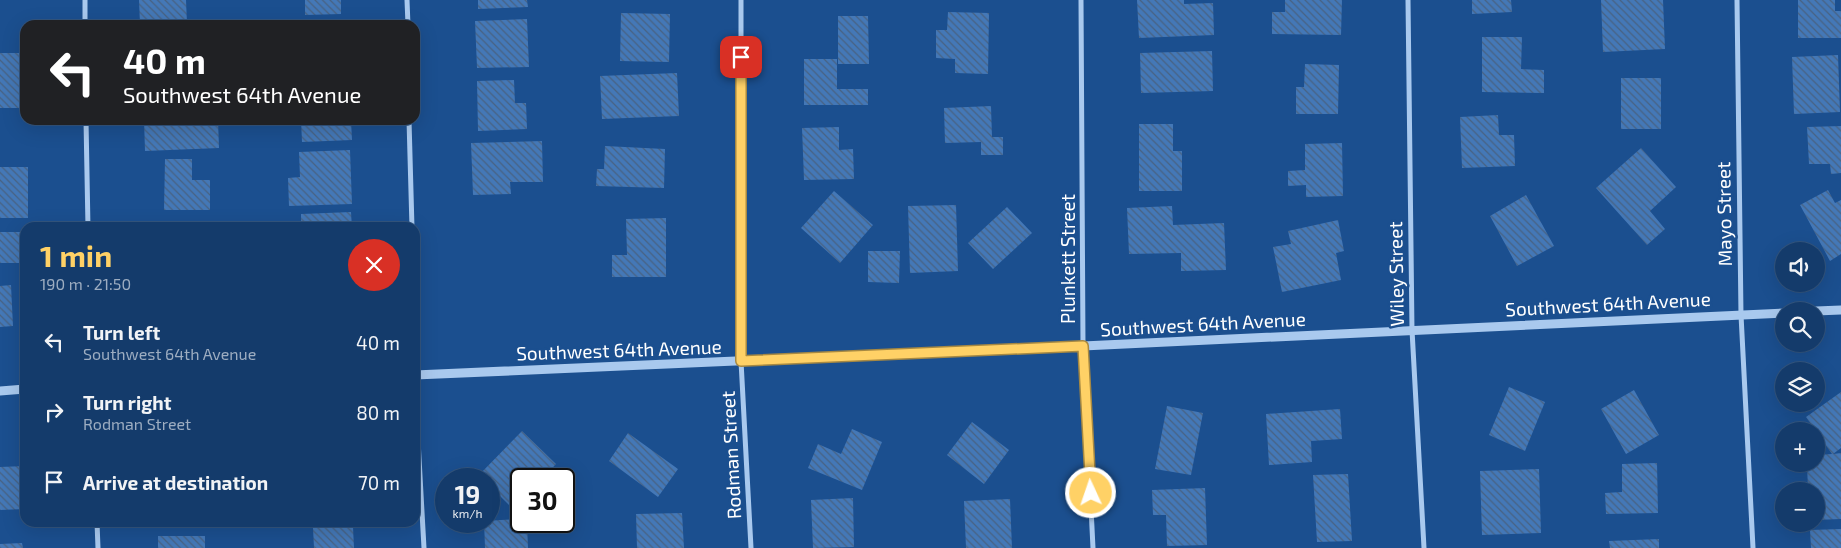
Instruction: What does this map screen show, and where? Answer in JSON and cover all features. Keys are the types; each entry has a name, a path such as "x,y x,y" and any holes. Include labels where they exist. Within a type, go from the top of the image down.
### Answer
{"street":[{"path":"85,0 85,20"},
{"path":"407,0 408,20"},
{"name":"Rodman Street","path":"741,0 741,361 751,548"},
{"name":"Plunkett Street","path":"1081,0 1083,346 1093,548"},
{"name":"Wiley Street","path":"1408,0 1412,330 1424,548"},
{"name":"Mayo Street","path":"1737,0 1741,315 1753,548"},
{"path":"86,125 88,222"},
{"path":"410,125 412,222"},
{"path":"1825,311 1841,310"},
{"name":"Southwest 64th Avenue","path":"420,375 1775,313"},
{"path":"0,391 20,389"},
{"path":"420,476 424,548"},
{"path":"97,527 98,548"}],"building":[{"path":"139,0 186,0 187,20 140,20"},
{"path":"305,0 341,0 341,14 305,15"},
{"path":"478,0 527,0 528,7 478,9"},
{"path":"1137,0 1184,0 1184,4 1213,3 1214,35 1139,38"},
{"path":"1285,0 1342,0 1341,35 1272,34 1272,12 1285,12"},
{"path":"1472,0 1511,0 1512,12 1472,14"},
{"path":"1601,0 1663,0 1665,49 1603,52"},
{"path":"1798,0 1835,0 1835,11 1841,11 1841,38 1798,38"},
{"path":"948,12 989,13 988,74 955,73 955,59 936,58 936,30 947,30"},
{"path":"621,13 670,14 669,62 620,61"},
{"path":"838,16 868,16 869,64 838,64"},
{"path":"527,19 529,67 477,68 475,21"},
{"path":"1482,37 1522,37 1521,69 1544,70 1544,93 1482,92"},
{"path":"1212,51 1213,91 1141,93 1140,53"},
{"path":"0,53 20,53 19,108 0,108"},
{"path":"1838,55 1840,112 1794,114 1792,57"},
{"path":"804,59 837,59 837,89 868,89 868,105 804,105"},
{"path":"1305,64 1339,65 1338,114 1296,114 1296,87 1304,87"},
{"path":"677,73 679,116 602,119 600,76"},
{"path":"1621,78 1661,78 1661,129 1621,129"},
{"path":"514,80 515,103 526,103 527,129 478,131 477,81"},
{"path":"991,106 992,137 1003,137 1003,155 981,155 981,142 945,143 944,108"},
{"path":"1498,115 1499,135 1514,135 1515,166 1462,168 1460,117"},
{"path":"1139,124 1173,124 1173,151 1182,151 1182,191 1139,191"},
{"path":"144,125 218,125 219,148 145,151"},
{"path":"301,125 351,125 352,140 302,142"},
{"path":"1841,126 1841,173 1831,174 1830,164 1809,164 1807,127"},
{"path":"839,127 839,150 853,149 854,179 804,180 802,128"},
{"path":"542,141 543,182 510,182 511,194 473,195 471,143"},
{"path":"1342,143 1343,196 1306,197 1306,185 1288,186 1288,171 1305,170 1305,144"},
{"path":"605,146 665,149 664,188 596,186 597,169 604,169"},
{"path":"1641,148 1676,187 1650,211 1665,229 1647,245 1596,188"},
{"path":"350,150 352,204 289,206 288,178 300,177 299,152"},
{"path":"165,159 192,159 192,180 210,180 210,210 164,210"},
{"path":"0,167 28,167 28,218 0,218"},
{"path":"1828,190 1835,203 1841,200 1841,254 1830,261 1825,252 1825,242 1820,242 1800,205"},
{"path":"834,191 873,225 840,263 801,228"},
{"path":"1526,195 1554,246 1517,266 1490,216"},
{"path":"956,205 958,271 910,273 908,206"},
{"path":"1172,206 1173,225 1224,223 1226,270 1181,271 1181,253 1129,254 1127,208"},
{"path":"1007,207 1032,233 993,269 968,243"},
{"path":"351,212 352,222 301,222 301,214"},
{"path":"666,218 666,277 612,277 612,255 627,255 626,219"},
{"path":"1338,220 1344,251 1336,253 1341,280 1282,292 1273,247 1291,244 1288,231"},
{"path":"0,232 20,232 20,263 0,263"},
{"path":"868,251 900,251 899,283 868,282"},
{"path":"11,285 13,326 0,327 0,286"},
{"path":"1509,387 1545,402 1525,451 1489,435"},
{"path":"1634,390 1659,435 1626,454 1601,409"},
{"path":"1841,392 1841,448 1833,454 1841,453 1841,519 1825,520 1825,482 1808,482 1807,472 1825,472 1825,454 1832,454 1825,444 1825,422 1810,422 1806,417 1813,412 1825,412 1825,403"},
{"path":"1167,406 1203,413 1191,475 1155,469"},
{"path":"1340,409 1342,439 1311,441 1312,462 1269,465 1266,414"},
{"path":"972,422 1009,450 984,484 947,455"},
{"path":"852,429 882,442 862,490 808,468 818,444 841,454"},
{"path":"522,431 556,464 552,468 510,468 510,506 500,496 500,468 486,468"},
{"path":"628,433 678,469 658,497 609,461"},
{"path":"1657,463 1658,513 1606,514 1605,493 1622,492 1622,464"},
{"path":"20,466 20,509 0,510 0,467"},
{"path":"1539,469 1541,533 1482,535 1480,471"},
{"path":"1348,474 1352,541 1317,542 1313,475"},
{"path":"1205,488 1207,545 1167,546 1166,515 1153,515 1152,490"},
{"path":"853,498 854,547 813,548 811,500"},
{"path":"1010,499 1012,548 966,548 964,501"},
{"path":"682,513 684,548 637,548 636,514"},
{"path":"500,520 510,520 510,533 527,533 528,548 485,548 484,533 500,533"},
{"path":"353,527 354,548 314,548 313,528"},
{"path":"1841,529 1841,548 1811,548 1810,532 1825,532 1825,530"},
{"path":"158,536 205,536 205,548 158,548"},
{"path":"1659,539 1659,548 1610,548 1609,541"},
{"path":"22,543 23,548 0,548 0,544"}],"route":[{"path":"741,57 741,361 1083,346 1091,493"}]}
